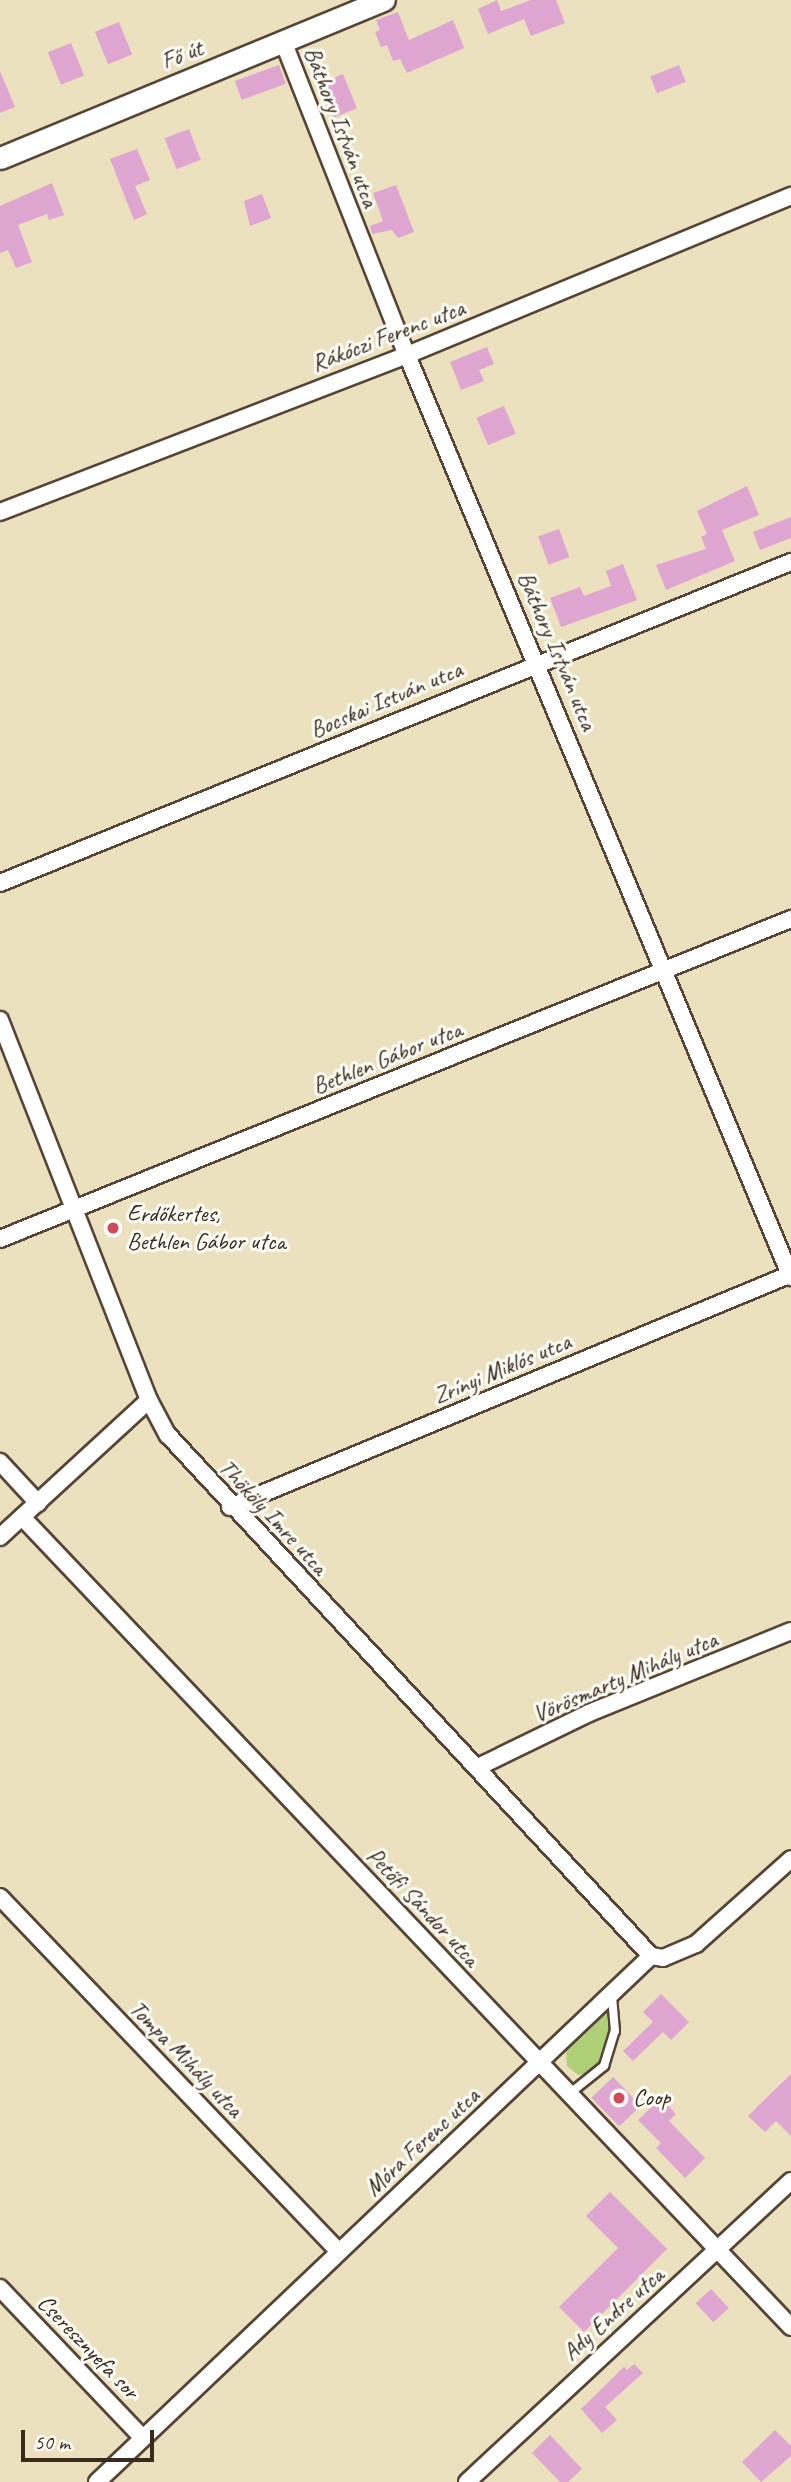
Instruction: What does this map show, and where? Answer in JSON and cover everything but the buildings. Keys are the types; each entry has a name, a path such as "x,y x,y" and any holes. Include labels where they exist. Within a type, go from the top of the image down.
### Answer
{"main road":[{"name":"Fő út","path":"0,158 384,0"}],"street":[{"name":"Báthory István utca","path":"283,41 407,355 538,662 791,1275"},
{"name":"Rákóczi Ferenc utca","path":"0,512 407,355 791,196"},
{"name":"Bocskai István utca","path":"0,883 538,662 791,562"},
{"name":"Bethlen Gábor utca","path":"0,1239 791,919"},
{"name":"Thököly Imre utca","path":"0,1020 149,1400 168,1435 230,1507 478,1767 651,1956"},
{"name":"Zrínyi Miklós utca","path":"230,1507 791,1275"},
{"path":"0,1538 149,1400"},
{"path":"0,1462 38,1503"},
{"name":"Petőfi Sándor utca","path":"22,1517 791,2327"},
{"name":"Vörösmarty Mihály utca","path":"478,1767 589,1713 791,1631"},
{"path":"651,1956 681,1953 696,1944 791,1859"},
{"name":"Tompa Mihály utca","path":"0,1897 339,2252"},
{"name":"Móra Ferenc utca","path":"97,2482 651,1956"},
{"name":"Ady Endre utca","path":"467,2482 791,2181"},
{"name":"Cseresznyefa sor","path":"0,2288 143,2438"}],"lane":[{"path":"569,2094 604,2066 615,2031 612,1993"}],"green space":[{"path":"607,2013 611,2031 597,2065 590,2073 578,2075 567,2066 566,2051"}],"place":[{"name":"Erdőkertes, Bethlen Gábor utca","path":"113,1228"},
{"name":"Coop","path":"619,2098"}]}
